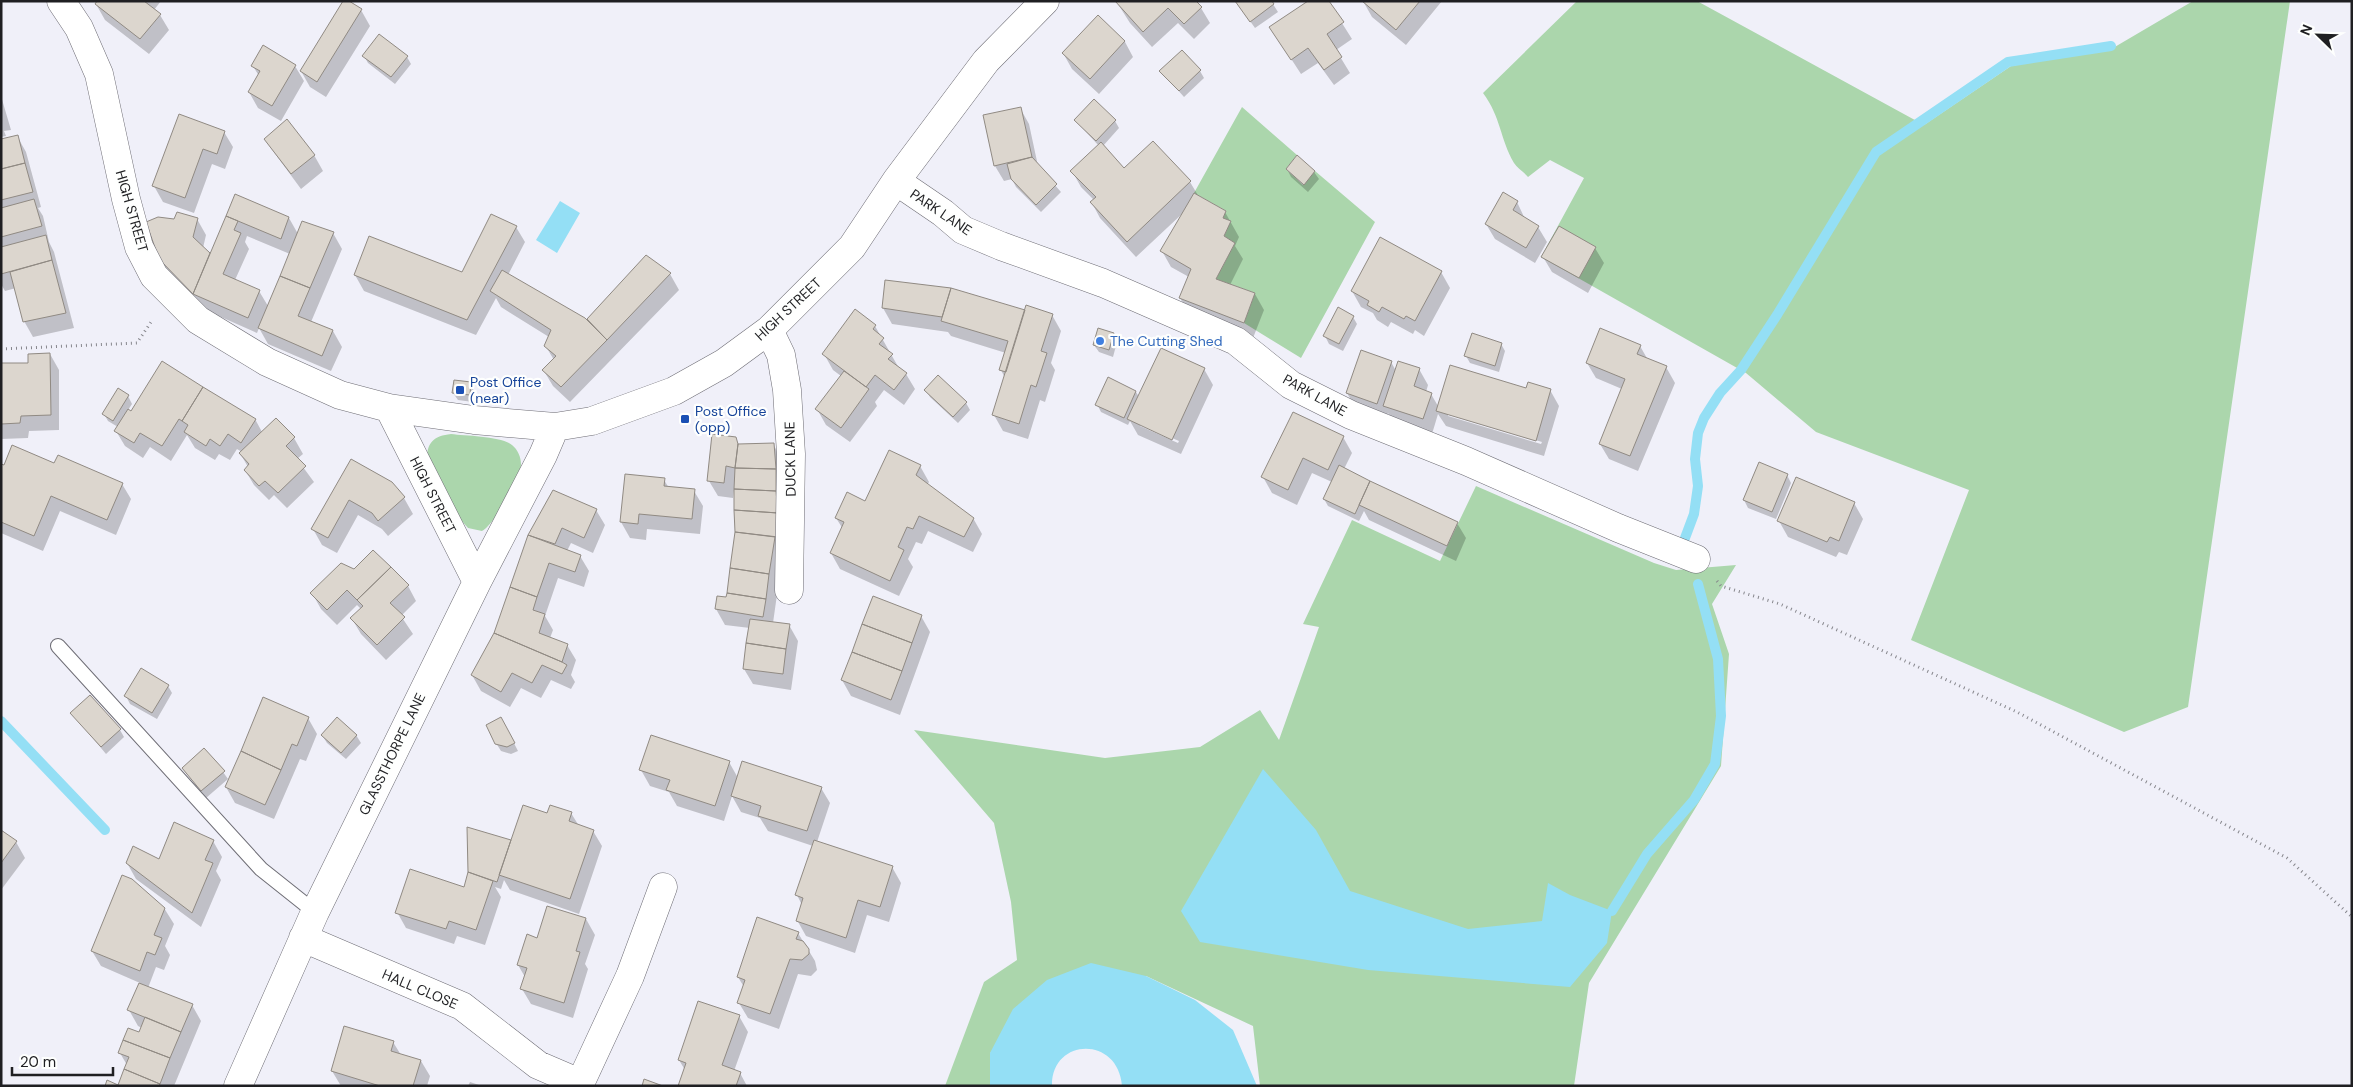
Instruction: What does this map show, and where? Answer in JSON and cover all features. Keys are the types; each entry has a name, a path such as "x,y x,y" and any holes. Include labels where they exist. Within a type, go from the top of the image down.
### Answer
{"street":[{"name":"HIGH STREET","path":"61,1 79,28 99,74 126,199 139,247 154,276 169,294 198,320 267,362 340,395 389,408 474,420 555,427 592,421 674,391 724,363 769,330 852,247 896,181 986,61 1045,1"},
{"name":"PARK LANE","path":"896,181 943,213 963,230 1001,246 1104,283 1236,341 1291,385 1351,415 1466,461 1618,528 1696,559"},
{"name":"DUCK LANE","path":"769,330 780,354 787,390 791,454 789,590"},
{"name":"HIGH STREET","path":"389,408 477,582"},
{"name":"GLASSTHORPE LANE","path":"238,1086 315,912 477,582 543,455 555,427"},
{"name":"HALL CLOSE","path":"303,938 462,1006 538,1065 579,1084 630,976 663,887"}],"lane":[{"path":"58,646 260,869 315,912"}],"path":[{"path":"1,349 137,343 169,294"},
{"path":"1696,559 1721,586 1780,604 2017,712 2287,858 2352,917"}],"green space":[{"path":"1577,1 1697,1 1924,125 2011,66 2113,48 2193,1 2290,1 2188,707 2124,732 1911,640 1969,490 1816,432 1746,373 1541,257 1584,178 1550,160 1528,177 1517,167 1509,154 1497,119 1483,93"},
{"path":"1242,107 1297,155 1286,169 1303,185 1315,171 1375,222 1301,358 1244,323 1255,293 1216,279 1235,243 1224,236 1231,221 1223,218 1226,211 1194,193"},
{"path":"451,434 483,437 507,442 516,449 520,456 520,472 511,490 493,520 482,531 468,528 461,520 427,459 430,444 440,436"},
{"path":"1476,486 1654,563 1676,570 1736,565 1712,604 1729,654 1721,766 1589,983 1574,1086 1260,1086 1253,1026 1146,976 990,1053 990,1086 945,1086 984,982 1017,960 1011,902 994,823 914,730 1105,758 1200,747 1260,710 1279,740 1319,627 1303,624 1352,520 1440,561"}],"water":[{"path":"560,201 580,213 557,253 536,240"},
{"path":"1263,769 1316,830 1350,891 1468,929 1542,921 1548,883 1570,895 1612,911 1607,943 1570,987 1368,970 1200,942 1181,911"},
{"path":"1091,963 1146,976 1195,1000 1233,1030 1257,1086 1122,1086 1118,1069 1109,1058 1098,1051 1085,1049 1073,1051 1062,1059 1055,1070 1052,1086 990,1086 990,1053 1013,1009 1047,980"}],"building":[{"path":"97,1 144,1 161,14 140,39 95,4"},
{"path":"343,1 349,1 362,9 317,82 300,71"},
{"path":"1115,1 1196,1 1202,7 1184,24 1168,8 1143,32"},
{"path":"1235,1 1272,1 1274,4 1250,22"},
{"path":"1308,1 1329,1 1344,22 1327,34 1342,57 1324,70 1308,48 1291,60 1269,27"},
{"path":"1362,1 1420,1 1396,30"},
{"path":"1098,15 1125,41 1090,79 1062,53"},
{"path":"379,34 408,56 391,77 362,56"},
{"path":"263,45 296,65 272,106 248,92 260,71 251,66"},
{"path":"1182,50 1201,70 1179,91 1159,71"},
{"path":"1094,99 1116,120 1096,141 1074,120"},
{"path":"1021,107 1032,157 994,166 983,115"},
{"path":"179,114 225,131 217,154 203,149 185,198 152,186"},
{"path":"287,119 315,155 291,174 264,139"},
{"path":"18,135 25,163 1,169 1,139"},
{"path":"1153,141 1191,181 1127,242 1090,202 1096,197 1070,171 1101,142 1124,168"},
{"path":"1297,155 1315,171 1304,185 1286,169"},
{"path":"1032,157 1057,184 1036,205 1011,179 1007,164"},
{"path":"25,163 33,192 1,200 1,169"},
{"path":"1503,192 1518,201 1513,210 1539,226 1526,248 1485,224"},
{"path":"1194,193 1226,211 1223,218 1231,221 1224,236 1235,243 1216,279 1255,293 1244,323 1179,298 1191,269 1160,251"},
{"path":"235,194 289,217 281,239 226,216"},
{"path":"34,199 42,226 1,237 1,208"},
{"path":"177,212 198,218 193,237 210,253 193,294 159,259 146,222 158,217 174,219"},
{"path":"491,214 517,226 467,320 354,275 369,236 462,272"},
{"path":"226,216 238,221 234,230 241,233 223,274 260,290 248,318 193,294"},
{"path":"302,221 334,232 310,288 280,276"},
{"path":"1559,226 1596,247 1579,278 1541,257"},
{"path":"46,235 52,260 1,274 1,247"},
{"path":"1380,237 1442,271 1415,321 1406,316 1404,319 1382,307 1379,312 1367,305 1369,301 1351,291"},
{"path":"646,255 671,273 607,340 587,319"},
{"path":"52,260 66,313 23,322 10,272"},
{"path":"502,270 585,318 607,340 561,387 542,370 556,356 544,346 551,330 490,291"},
{"path":"280,276 310,288 298,316 333,330 322,356 258,328"},
{"path":"885,280 951,288 942,317 882,308"},
{"path":"951,288 1025,310 1006,372 999,370 1008,341 941,321"},
{"path":"1026,305 1053,314 1041,351 1047,353 1036,387 1031,385 1019,424 992,415"},
{"path":"1338,307 1354,316 1339,344 1323,336"},
{"path":"855,309 876,325 873,329 884,338 879,344 893,354 888,359 907,373 894,390 875,375 866,387 822,354"},
{"path":"1098,328 1114,333 1109,350 1093,345"},
{"path":"1600,328 1641,345 1637,354 1667,366 1630,456 1599,444 1625,379 1586,363"},
{"path":"1472,333 1502,343 1495,366 1464,356"},
{"path":"1161,348 1205,368 1172,440 1127,419"},
{"path":"1361,350 1392,361 1377,404 1346,393"},
{"path":"50,353 51,415 21,416 20,423 1,424 1,363 28,363 28,354"},
{"path":"162,361 203,387 182,421 179,419 162,446 140,433 134,443 114,431 128,409 131,411"},
{"path":"1398,361 1420,368 1414,386 1432,393 1423,419 1383,406"},
{"path":"1450,365 1526,388 1528,382 1551,389 1536,441 1436,411"},
{"path":"844,371 869,389 841,428 815,409"},
{"path":"938,375 967,402 953,417 924,390"},
{"path":"1108,377 1136,391 1124,418 1095,405"},
{"path":"454,380 471,382 470,395 452,393"},
{"path":"203,387 256,419 241,443 228,434 220,446 210,439 206,446 184,432 188,425 182,421"},
{"path":"118,388 129,395 113,421 102,414"},
{"path":"1293,412 1344,436 1328,470 1303,458 1288,490 1261,477"},
{"path":"276,418 295,437 286,446 306,466 278,493 265,481 259,486 244,470 249,464 239,453"},
{"path":"712,434 736,437 738,444 735,468 726,466 724,483 707,481"},
{"path":"774,443 776,469 735,468 738,444"},
{"path":"12,445 54,463 58,455 123,483 107,520 51,496 34,536 1,522 1,464 4,465"},
{"path":"889,450 921,465 916,475 974,518 964,537 919,516 913,529 907,527 898,547 904,550 890,581 830,553 844,522 835,518 847,492 865,501"},
{"path":"351,459 392,482 405,497 378,521 372,513 349,500 328,538 311,529"},
{"path":"1759,462 1788,474 1772,512 1743,500"},
{"path":"1339,465 1370,481 1355,514 1323,499"},
{"path":"735,468 776,469 776,491 734,489"},
{"path":"625,474 665,478 664,486 695,489 692,519 639,514 638,524 620,522"},
{"path":"1796,477 1855,502 1839,541 1830,537 1827,542 1777,521"},
{"path":"1370,481 1458,522 1447,546 1359,505"},
{"path":"734,489 776,491 778,513 734,510"},
{"path":"553,490 597,509 584,538 562,528 555,544 528,535"},
{"path":"734,510 778,513 778,537 735,532"},
{"path":"735,532 775,537 769,574 730,568"},
{"path":"528,535 581,555 575,572 549,563 537,597 510,587"},
{"path":"373,550 391,567 357,600 347,590 327,610 310,593 341,563 354,569"},
{"path":"391,567 409,585 390,603 405,617 377,645 350,618 363,606 357,600"},
{"path":"730,568 769,574 766,599 727,593"},
{"path":"510,587 537,597 533,610 545,614 539,633 568,644 562,662 494,633"},
{"path":"727,593 766,599 763,617 715,609 717,596 726,597"},
{"path":"873,596 922,615 912,643 862,624"},
{"path":"750,619 790,624 786,649 746,643"},
{"path":"862,624 912,643 902,671 852,652"},
{"path":"494,633 567,665 562,674 542,665 532,683 512,673 501,692 471,675"},
{"path":"746,643 786,649 783,674 743,669"},
{"path":"852,652 902,671 891,700 841,680"},
{"path":"141,668 169,685 152,713 124,696"},
{"path":"90,695 121,729 101,747 70,713"},
{"path":"263,697 309,717 297,746 292,744 281,770 241,751"},
{"path":"337,717 357,735 341,753 321,735"},
{"path":"501,717 515,743 507,747 495,744 486,725"},
{"path":"651,735 730,761 715,806 666,790 670,780 639,770"},
{"path":"204,748 225,771 201,791 182,768"},
{"path":"241,751 281,770 265,805 225,787"},
{"path":"742,761 822,787 807,831 758,816 761,806 731,796"},
{"path":"523,805 547,813 550,805 572,812 569,821 594,830 570,899 499,875"},
{"path":"174,822 214,840 205,860 213,863 192,913 126,863 133,846 159,859"},
{"path":"467,827 511,840 497,882 468,872"},
{"path":"1,830 17,841 1,863"},
{"path":"814,840 893,866 880,907 858,900 846,938 796,921 803,898 795,895"},
{"path":"410,869 464,887 468,872 493,881 476,930 449,921 446,929 395,913"},
{"path":"122,875 132,879 165,908 154,935 162,938 155,955 147,952 140,971 91,951"},
{"path":"547,906 586,918 576,951 580,952 564,1003 520,989 527,968 517,965 527,934 537,938"},
{"path":"757,917 799,932 796,939 803,941 809,949 809,954 802,960 790,959 770,1014 737,1003 745,980 737,977"},
{"path":"139,983 193,1004 181,1032 127,1010"},
{"path":"698,1001 740,1015 722,1065 741,1072 736,1086 678,1086 686,1063 678,1060"},
{"path":"145,1017 181,1032 170,1058 123,1040 128,1028 139,1032"},
{"path":"344,1026 394,1041 391,1051 421,1060 413,1086 380,1086 331,1071"},
{"path":"123,1040 170,1058 160,1084 124,1069 129,1057 118,1053"},
{"path":"124,1069 160,1084 159,1086 105,1086 107,1080 118,1085"},
{"path":"644,1079 663,1086 642,1086"}],"waterway":[{"path":"1685,538 1694,514 1698,486 1695,459 1698,433 1704,418 1720,393 1741,370 1777,315 1876,152 2008,62 2111,46"},
{"path":"1612,911 1647,854 1694,800 1715,764 1721,716 1718,659 1698,584"},
{"path":"1,721 105,830"}],"place":[{"name":"The Cutting Shed","path":"1100,341"},
{"name":"Post Office (near)","path":"460,390"},
{"name":"Post Office (opp)","path":"685,419"}]}
